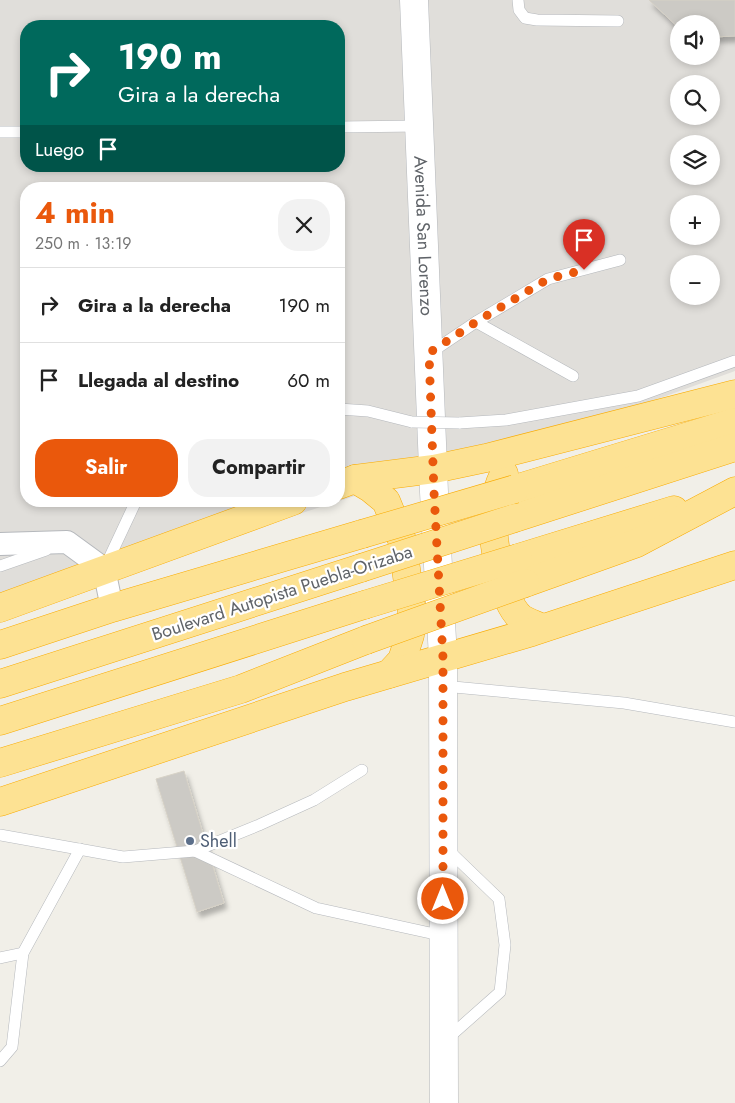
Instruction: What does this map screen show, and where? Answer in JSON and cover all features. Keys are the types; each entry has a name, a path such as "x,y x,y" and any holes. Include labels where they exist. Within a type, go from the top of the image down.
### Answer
{"highway":[{"path":"347,482 486,458 735,394"},
{"path":"0,645 112,608 735,422"},
{"path":"537,444 512,458 503,476 493,509 493,540 502,579 511,605 521,618 542,628"},
{"name":"Boulevard Autopista Puebla-Orizaba","path":"0,684 735,447"},
{"path":"347,482 370,488 386,501 402,540 412,612 410,635 402,660 389,674"},
{"name":"Boulevard Autopista Puebla-Orizaba","path":"0,721 364,605 521,570 735,491"},
{"path":"0,608 276,507"},
{"path":"0,802 327,693 542,628 735,565"},
{"path":"0,763 241,689 366,640 521,570"}],"street":[{"name":"Avenida San Lorenzo","path":"414,0 443,658 444,1103"},
{"path":"0,544 67,542 104,569 112,608"}],"lane":[{"path":"518,0 519,10 525,18 537,20 618,21"},
{"path":"345,127 420,126"},
{"path":"0,132 20,132"},
{"path":"429,353 476,322 548,279 620,260"},
{"path":"476,322 573,376"},
{"path":"345,409 368,411 412,422 459,423 506,420 638,396 735,361"},
{"path":"104,569 133,507"},
{"path":"0,566 67,542"},
{"path":"443,686 624,703 735,722"},
{"path":"0,836 123,857 195,850 259,825 314,800 362,770"},
{"path":"443,845 500,900 505,945 500,992 444,1042"},
{"path":"0,1061 12,1047 23,953 80,849"},
{"path":"195,850 316,908 444,936"},
{"path":"0,958 23,953"}],"shaded area":[{"path":"0,0 735,0 735,371 666,396 345,499 345,182 20,182 20,507 321,507 0,610"}],"building":[{"path":"649,0 735,0 735,36 720,37 720,15 670,15 670,20"},
{"name":"Shell","path":"184,771 224,903 197,912 156,779"}],"place":[{"name":"Shell","path":"190,841"}],"route":[{"path":"443,899 443,658 429,353 476,322 548,279 584,270"}]}
